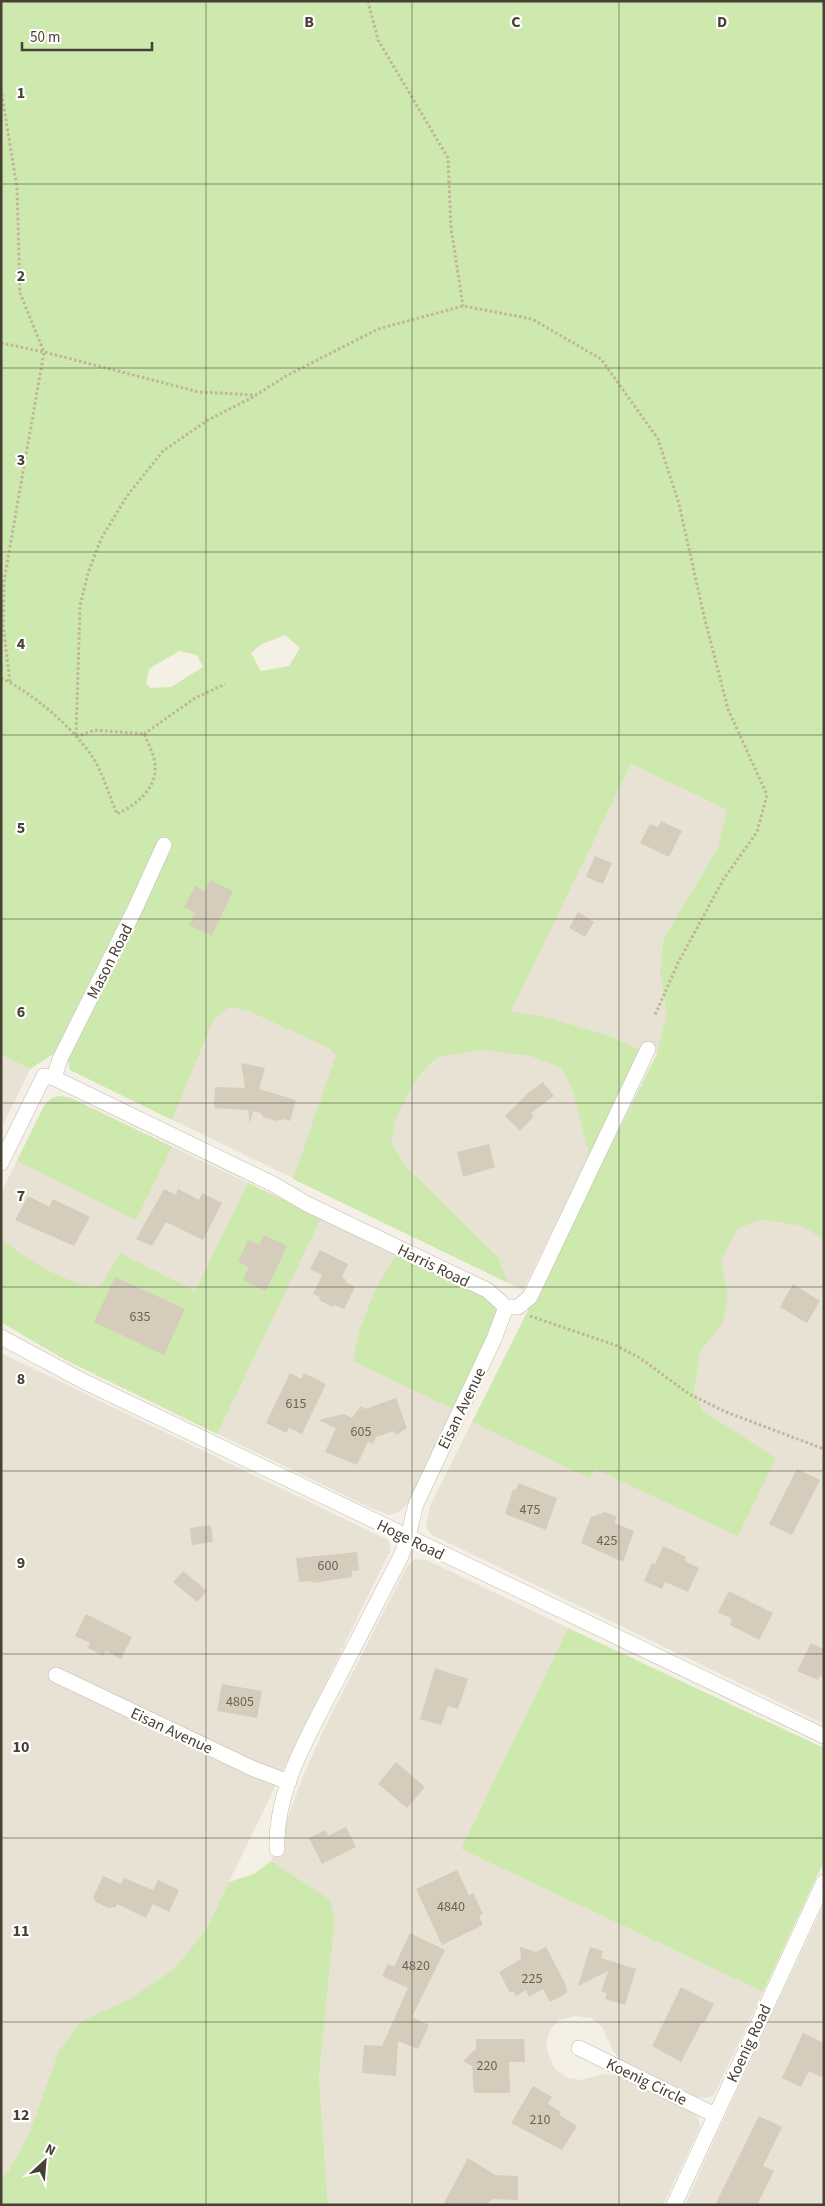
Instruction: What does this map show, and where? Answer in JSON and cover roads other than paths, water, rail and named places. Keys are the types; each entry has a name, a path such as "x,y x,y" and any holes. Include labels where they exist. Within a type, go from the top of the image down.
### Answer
{"street":[{"name":"Mason Road","path":"1,1163 60,1060 135,909 164,845"},
{"path":"506,1307 518,1307 530,1297 648,1049"},
{"name":"Harris Road","path":"49,1077 273,1184 307,1204 486,1290 506,1307"},
{"name":"Eisan Avenue","path":"277,1849 276,1828 289,1782 303,1746 401,1556 416,1504 494,1339 506,1307"},
{"name":"Hoge Road","path":"1,1337 83,1381 824,1736"},
{"name":"Eisan Avenue","path":"56,1675 254,1769 289,1782"},
{"name":"Koenig Road","path":"674,2205 824,1882"},
{"name":"Koenig Circle","path":"579,2048 715,2115"}]}
